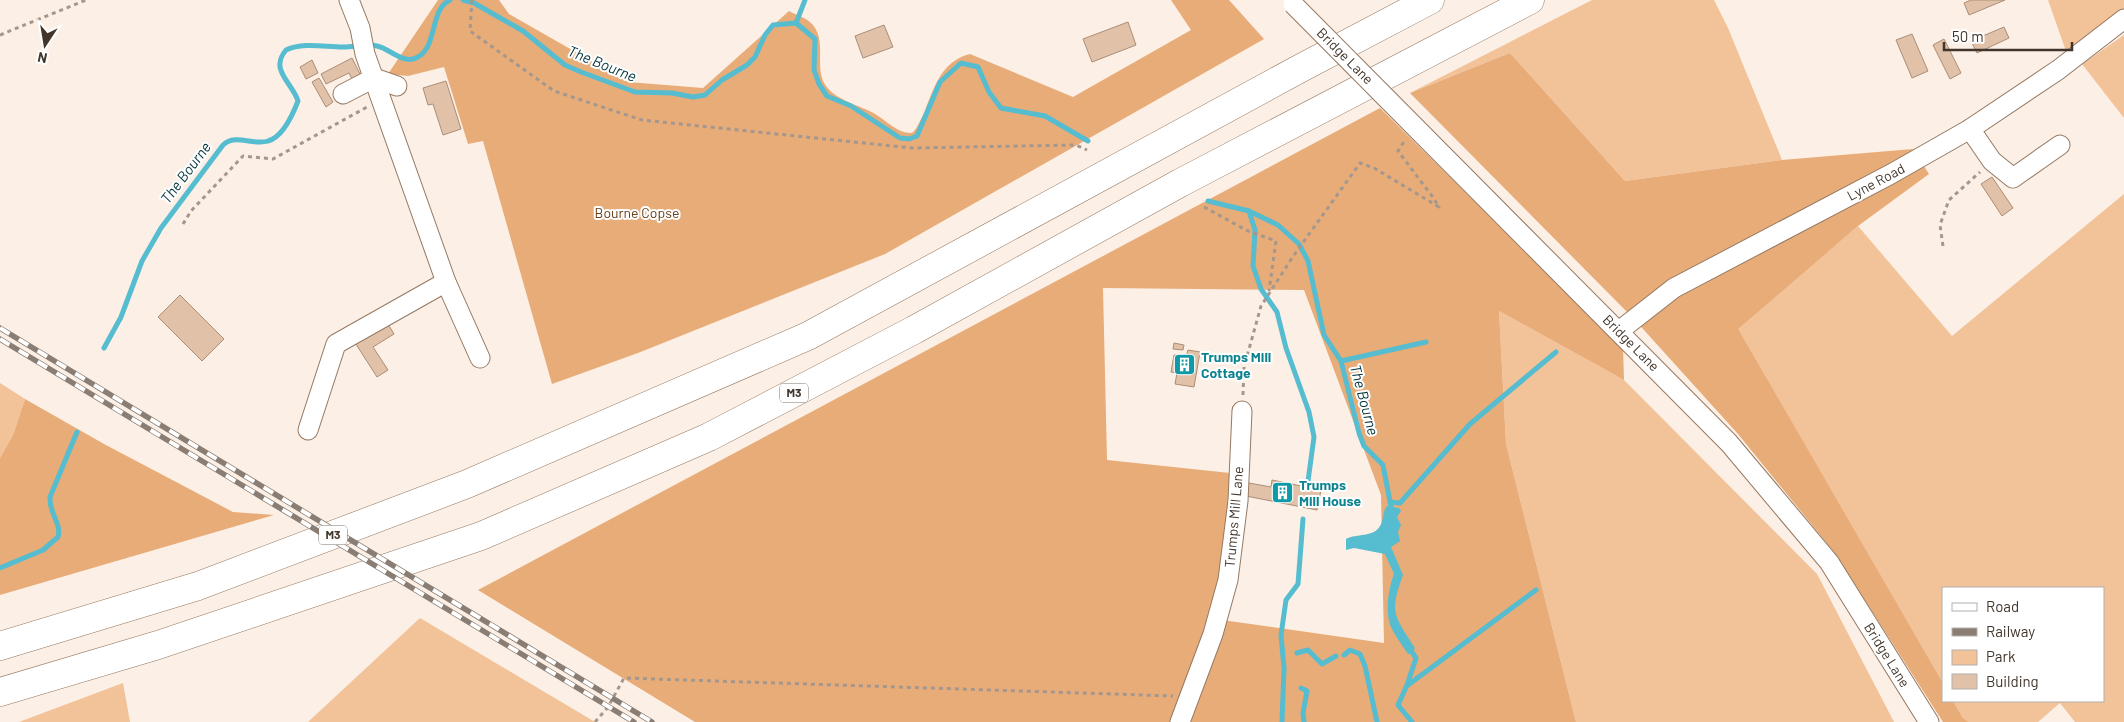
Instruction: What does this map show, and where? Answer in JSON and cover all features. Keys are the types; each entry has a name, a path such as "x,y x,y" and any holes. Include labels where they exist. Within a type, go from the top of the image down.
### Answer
{"highway":[{"name":"M3","path":"0,646 198,586 467,484 808,336 1430,0"},
{"name":"M3","path":"0,692 158,646 481,536 710,437 914,330 1180,183 1530,0"}],"street":[{"path":"348,0 360,28 365,54 446,282 480,358"},
{"name":"Bridge Lane","path":"1291,2 1729,443 1829,562 1929,722"},
{"name":"Lyne Road","path":"1619,331 1674,288 1891,174 1970,129 2058,70 2124,19"},
{"path":"343,94 374,78 397,86"},
{"path":"1970,129 1992,161 2012,178 2060,145"},
{"path":"308,430 336,344 446,282"},
{"name":"Trumps Mill Lane","path":"1180,722 1213,634 1228,580 1238,501 1242,411"}],"path":[{"path":"0,35 86,0"},
{"path":"472,0 470,31 554,91 642,120 912,148 1076,145 1087,150"},
{"path":"183,224 191,211 243,156 273,159 381,99"},
{"path":"1242,411 1244,367 1261,306 1294,255 1360,163 1374,168 1438,207 1432,196 1398,151 1419,130"},
{"path":"1943,246 1940,226 1949,200 1992,161"},
{"path":"1204,207 1248,231 1276,241 1269,292"},
{"path":"595,722 608,706 624,678 1190,696"}],"green space":[{"name":"Bourne Copse","path":"438,0 499,0 509,14 628,82 703,88 789,11 807,20 817,31 822,79 826,86 842,99 875,114 897,129 907,133 912,133 919,124 935,85 945,69 960,58 970,54 1073,97 1191,30 1171,0 1229,0 1264,39 885,254 638,353 552,384 483,141 468,144 444,67 408,76 388,74"},
{"path":"1592,0 1714,0 1728,28 1782,160 1625,181 1510,53 1410,93"},
{"path":"2048,0 2124,0 2124,9 2067,54"},
{"path":"2124,35 2124,118 2082,64"},
{"path":"1510,53 1625,181 1782,160 1913,149 1929,174 1858,226 1738,329 1942,681 1942,702 1954,702 1963,718 1969,722 1943,722 1834,552 1738,434 1634,319 1410,93"},
{"path":"1380,108 1623,348 1624,380 1499,311 1506,444 1576,722 695,722 478,590","holes":["1103,288 1304,290 1381,495 1384,643 1222,620 1230,473 1107,460"]},
{"path":"2124,194 2124,722 2075,722 2060,703 2038,722 1969,722 1963,718 1954,702 2104,702 2104,587 1942,587 1942,681 1737,329 1858,226 1952,336"},
{"path":"1499,311 1624,380 1817,574 1894,722 1576,722 1506,444"},
{"path":"0,383 25,399 13,435 0,458"},
{"path":"25,399 104,444 233,512 274,515 0,595 0,458 13,435"},
{"path":"420,618 595,722 308,722"},
{"path":"123,683 130,722 19,722"}],"water":[{"path":"1387,506 1399,508 1401,511 1397,517 1401,525 1398,532 1400,541 1391,547 1403,575 1396,598 1396,613 1402,628 1415,648 1413,652 1408,654 1390,625 1388,611 1389,595 1394,574 1385,554 1354,548 1346,550 1346,539 1369,534 1377,530"}],"building":[{"path":"1971,0 2005,0 1969,15 1964,3"},
{"path":"1128,22 1136,45 1092,62 1083,39"},
{"path":"884,25 893,47 863,58 855,36"},
{"path":"2004,27 2009,38 1977,53 1971,41"},
{"path":"1912,34 1928,71 1912,78 1896,40"},
{"path":"1944,39 1961,73 1950,79 1933,45"},
{"path":"352,58 362,78 354,83 349,73 326,84 321,74"},
{"path":"312,60 318,73 306,79 300,67"},
{"path":"319,78 333,102 326,107 312,82"},
{"path":"446,81 461,129 443,135 433,104 428,105 423,88"},
{"path":"1992,177 2013,208 2002,216 1981,184"},
{"path":"180,295 224,339 202,361 158,317"},
{"path":"386,321 394,334 373,347 388,370 377,377 354,341"},
{"path":"1174,343 1184,345 1183,350 1173,349"},
{"name":"Trumps Mill Cottage","path":"1188,350 1200,352 1194,387 1175,384 1177,373 1171,372 1174,355 1186,357"},
{"name":"Trumps Mill House","path":"1272,480 1321,490 1317,510 1246,496 1249,483 1271,487"}],"waterway":[{"name":"The Bourne","path":"104,348 121,317 142,261 161,228 223,145 233,140 268,141 278,135 287,124 298,101 281,70 281,57 286,50 300,46 343,47 373,45 404,59 413,59 421,55 427,48 439,12 443,5 450,0"},
{"name":"The Bourne","path":"463,0 474,3 523,31 565,65 581,72 635,92 672,93 693,97 705,95 722,80 747,65 755,57 765,35 773,25 796,23"},
{"path":"796,23 805,0"},
{"path":"796,23 815,39 814,70 819,84 827,96 851,106 900,138 909,139 917,136 940,82 961,63 978,67 989,92 1001,108 1045,116 1088,141"},
{"name":"The Bourne","path":"1208,201 1249,211 1278,225 1299,244 1308,261 1324,335 1341,361 1359,433 1364,446 1383,465 1392,512"},
{"name":"The Bourne","path":"1249,211 1255,230 1253,266 1261,289 1277,312 1286,348 1309,412 1314,437 1308,481"},
{"path":"1341,361 1426,342"},
{"path":"1390,502 1400,503 1470,424 1556,352"},
{"name":"The Bourne","path":"0,568 43,550 58,537 59,532 51,509 50,497 77,432"},
{"name":"The Bourne","path":"1282,722 1284,668 1281,635 1286,600 1298,584 1303,519"},
{"path":"1408,685 1536,590"},
{"name":"The Bourne","path":"1409,648 1416,658 1398,705 1412,722"},
{"path":"1297,653 1308,650 1322,664 1336,656"},
{"path":"1344,655 1350,650 1360,654 1365,666 1377,722"},
{"path":"1301,688 1307,691 1303,713 1304,722"}],"railway":[{"path":"0,328 652,722"},
{"path":"0,339 634,722"}],"place":[{"name":"Trumps Mill Cottage","path":"1185,365"},
{"name":"Trumps Mill House","path":"1283,493"}]}
